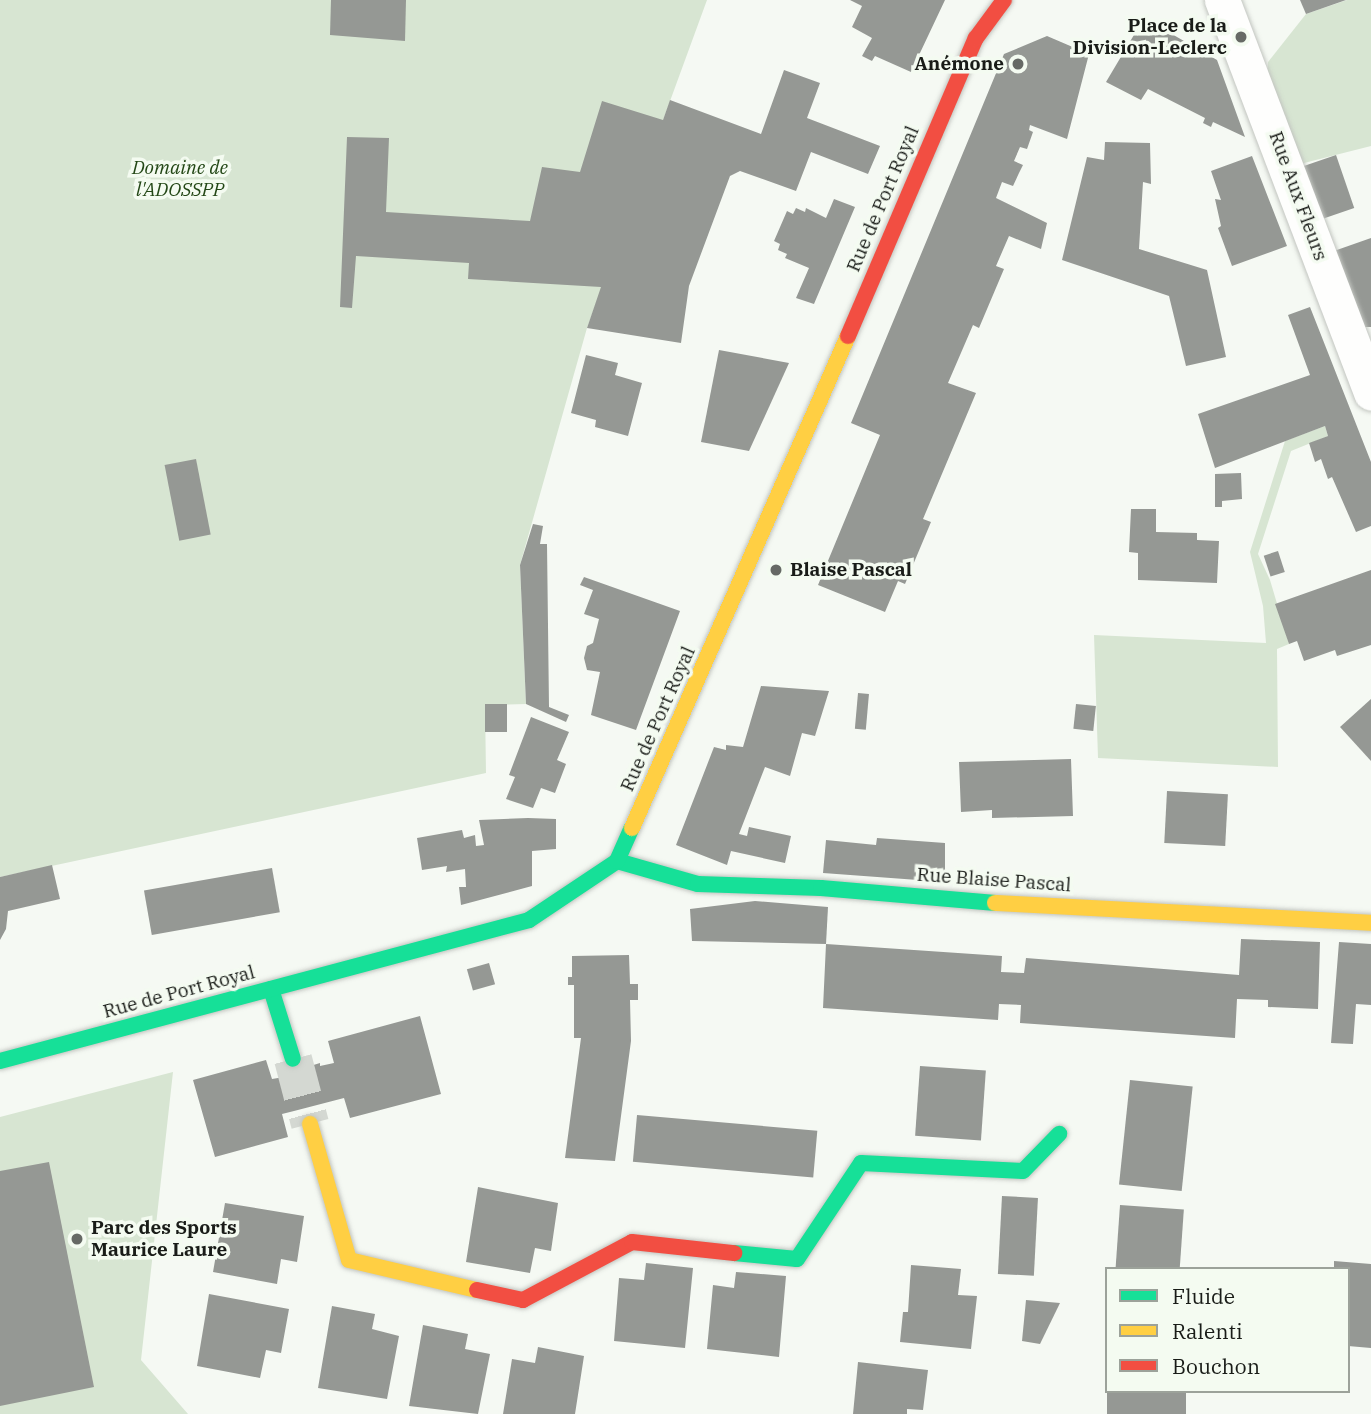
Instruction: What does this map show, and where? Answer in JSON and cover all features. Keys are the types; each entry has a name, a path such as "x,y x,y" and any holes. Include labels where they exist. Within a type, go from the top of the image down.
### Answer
{"street":[{"name":"Rue de Port Royal","path":"0,1061 530,920 617,861 710,655 976,38 1004,0"},
{"name":"Rue Aux Fleurs","path":"1222,0 1371,393"},
{"name":"Rue Blaise Pascal","path":"617,861 698,884 821,888 1006,904 1371,923"},
{"path":"271,989 293,1059"},
{"path":"310,1124 349,1260 523,1300 632,1242 797,1259 861,1163 1023,1171 1059,1134"}],"green space":[{"name":"Domaine de l'ADOSSPP","path":"0,0 707,0 587,328 520,565 526,704 485,705 486,773 0,877"},
{"path":"1347,0 1371,0 1371,146 1300,164 1267,82 1268,62 1306,14"},
{"path":"1325,426 1328,436 1291,451 1258,554 1270,580 1289,644 1277,649 1278,767 1098,758 1094,635 1266,643 1263,606 1250,552 1285,441"},
{"name":"Parc des Sports Maurice Laure","path":"173,1072 141,1360 188,1414 0,1414 0,1117"}],"building":[{"path":"331,0 406,0 405,41 330,35"},
{"path":"850,0 945,0 911,72 875,56 872,61 862,56 872,38 852,27 862,6"},
{"path":"1300,0 1346,0 1306,14"},
{"path":"1144,18 1217,60 1245,137 1213,122 1211,127 1203,123 1205,118 1148,89 1141,100 1106,82"},
{"path":"1047,36 1089,54 1067,139 1030,125 1029,130 1033,132 1027,149 1020,147 1014,161 1023,165 1013,186 1002,182 996,198 1047,223 1041,249 1009,236 996,266 1004,269 979,328 973,325 948,383 976,393 923,519 931,522 905,584 898,581 885,612 818,585 880,435 851,423 1004,54"},
{"path":"784,70 820,83 807,118 880,146 868,174 811,152 796,191 740,171 730,176 689,286 681,343 587,328 601,287 468,279 469,263 356,256 352,308 340,307 347,137 389,138 386,212 530,221 542,167 580,172 602,101 663,120 670,100 761,134"},
{"path":"1105,142 1150,143 1151,184 1143,182 1139,249 1207,270 1226,357 1186,366 1169,296 1062,260 1087,157 1104,160"},
{"path":"1336,155 1354,208 1319,220 1301,167"},
{"path":"1252,156 1287,246 1232,266 1218,228 1221,226 1215,199 1221,200 1211,171"},
{"path":"834,199 855,207 814,304 796,298 809,268 785,258 787,254 778,250 780,244 774,241 787,211 793,214 796,208 805,212 806,208 826,218"},
{"path":"1371,238 1371,327 1361,327 1334,251"},
{"path":"1310,307 1371,462 1371,526 1356,532 1332,477 1328,479 1321,459 1315,462 1309,443 1328,436 1325,426 1215,468 1198,414 1310,375 1288,315"},
{"path":"719,350 789,363 749,451 701,442"},
{"path":"586,355 618,363 615,375 642,383 628,436 595,427 596,420 571,413"},
{"path":"196,459 211,535 179,541 165,465"},
{"path":"1241,473 1242,499 1222,501 1222,507 1215,507 1215,474"},
{"path":"1131,509 1156,509 1156,532 1197,533 1197,540 1219,541 1217,583 1138,580 1138,553 1129,552"},
{"path":"533,524 543,526 540,544 547,544 549,707 569,715 566,722 526,704 520,565"},
{"path":"1278,551 1285,572 1271,577 1264,556"},
{"path":"1371,570 1371,645 1337,656 1335,650 1304,661 1297,641 1289,644 1275,604"},
{"path":"584,577 680,611 636,730 591,715 600,672 587,670 584,658 587,646 593,643 599,619 584,614 593,590 580,585"},
{"path":"761,686 829,691 815,736 802,733 790,776 765,767 739,834 747,836 749,827 791,836 785,863 731,851 727,865 676,845 714,747 726,750 726,745 743,747"},
{"path":"858,693 869,694 866,730 855,729"},
{"path":"1371,699 1371,761 1340,727"},
{"path":"485,704 507,704 507,732 485,732"},
{"path":"1076,704 1096,706 1093,731 1073,729"},
{"path":"531,717 569,732 557,760 566,764 555,793 541,788 533,808 506,799 515,777 509,775"},
{"path":"1071,759 1073,816 992,818 992,810 961,812 959,762"},
{"path":"1167,791 1228,794 1225,846 1164,843"},
{"path":"556,819 556,849 532,851 532,886 461,905 459,887 466,887 465,869 446,872 447,866 422,870 417,838 462,830 464,838 475,835 476,846 484,845 479,820"},
{"path":"877,838 945,843 945,882 823,873 826,840 876,845"},
{"path":"52,865 60,899 8,911 6,929 0,940 0,877"},
{"path":"272,868 280,912 152,935 144,891"},
{"path":"755,901 828,907 826,944 692,941 690,909"},
{"path":"1241,939 1320,942 1318,1009 1268,1007 1268,1000 1237,999 1235,1038 1020,1023 1021,1005 999,1004 998,1020 823,1008 826,944 1002,956 1001,972 1024,973 1026,958 1239,975"},
{"path":"1339,942 1371,944 1371,1005 1356,1004 1353,1044 1331,1043"},
{"path":"629,955 630,984 638,984 638,1000 630,1000 631,1041 615,1161 565,1158 581,1038 574,1038 574,985 568,985 568,977 572,977 572,956"},
{"path":"489,963 495,984 473,990 467,969"},
{"path":"420,1016 441,1094 350,1118 344,1098 282,1114 288,1137 215,1157 193,1080 266,1060 272,1079 320,1063 320,1066 334,1063 328,1041"},
{"path":"920,1066 986,1071 981,1140 915,1136"},
{"path":"1130,1080 1193,1087 1182,1191 1119,1184"},
{"path":"637,1115 817,1131 813,1178 633,1162"},
{"path":"49,1162 94,1387 0,1406 0,1171"},
{"path":"478,1187 558,1203 551,1251 535,1248 530,1273 466,1262"},
{"path":"1002,1196 1038,1198 1034,1276 998,1274"},
{"path":"225,1203 304,1216 297,1262 281,1259 277,1284 213,1272"},
{"path":"1120,1205 1184,1209 1180,1267 1116,1267"},
{"path":"1334,1261 1371,1264 1371,1348 1350,1346 1350,1267 1334,1267"},
{"path":"646,1263 693,1268 685,1348 614,1341 619,1278 644,1280"},
{"path":"911,1265 961,1269 958,1295 977,1296 971,1349 900,1342 903,1312 908,1312"},
{"path":"736,1272 786,1276 779,1357 707,1349 713,1285 734,1288"},
{"path":"209,1294 289,1309 281,1353 266,1350 260,1378 197,1366"},
{"path":"1026,1300 1060,1303 1040,1344 1022,1341"},
{"path":"332,1306 375,1314 372,1329 399,1336 387,1399 318,1388"},
{"path":"423,1325 468,1334 465,1349 490,1354 478,1414 409,1406"},
{"path":"538,1347 584,1356 575,1414 503,1414 512,1359 535,1363"},
{"path":"858,1362 928,1370 923,1410 907,1409 907,1414 853,1414"},
{"path":"1107,1393 1186,1393 1186,1414 1107,1414"}],"tunnel":[{"path":"293,1059 310,1124"}],"traffic: fast":[{"path":"0,1061 529,920 617,861 632,828"},
{"path":"617,861 698,884 821,888 995,903"},
{"path":"271,989 293,1059"},
{"path":"734,1253 797,1259 861,1163 1023,1171 1059,1134"}],"traffic: slow":[{"path":"632,828 848,336"},
{"path":"995,903 1371,923"},
{"path":"310,1124 349,1260 477,1290"}],"traffic: jam":[{"path":"848,336 976,38 1004,0"},
{"path":"477,1290 523,1300 632,1242 734,1253"}],"place":[{"name":"Place de la Division-Leclerc","path":"1241,37"},
{"name":"Anémone","path":"1018,64"},
{"name":"Blaise Pascal","path":"776,570"},
{"name":"Parc des Sports Maurice Laure","path":"77,1239"}]}
